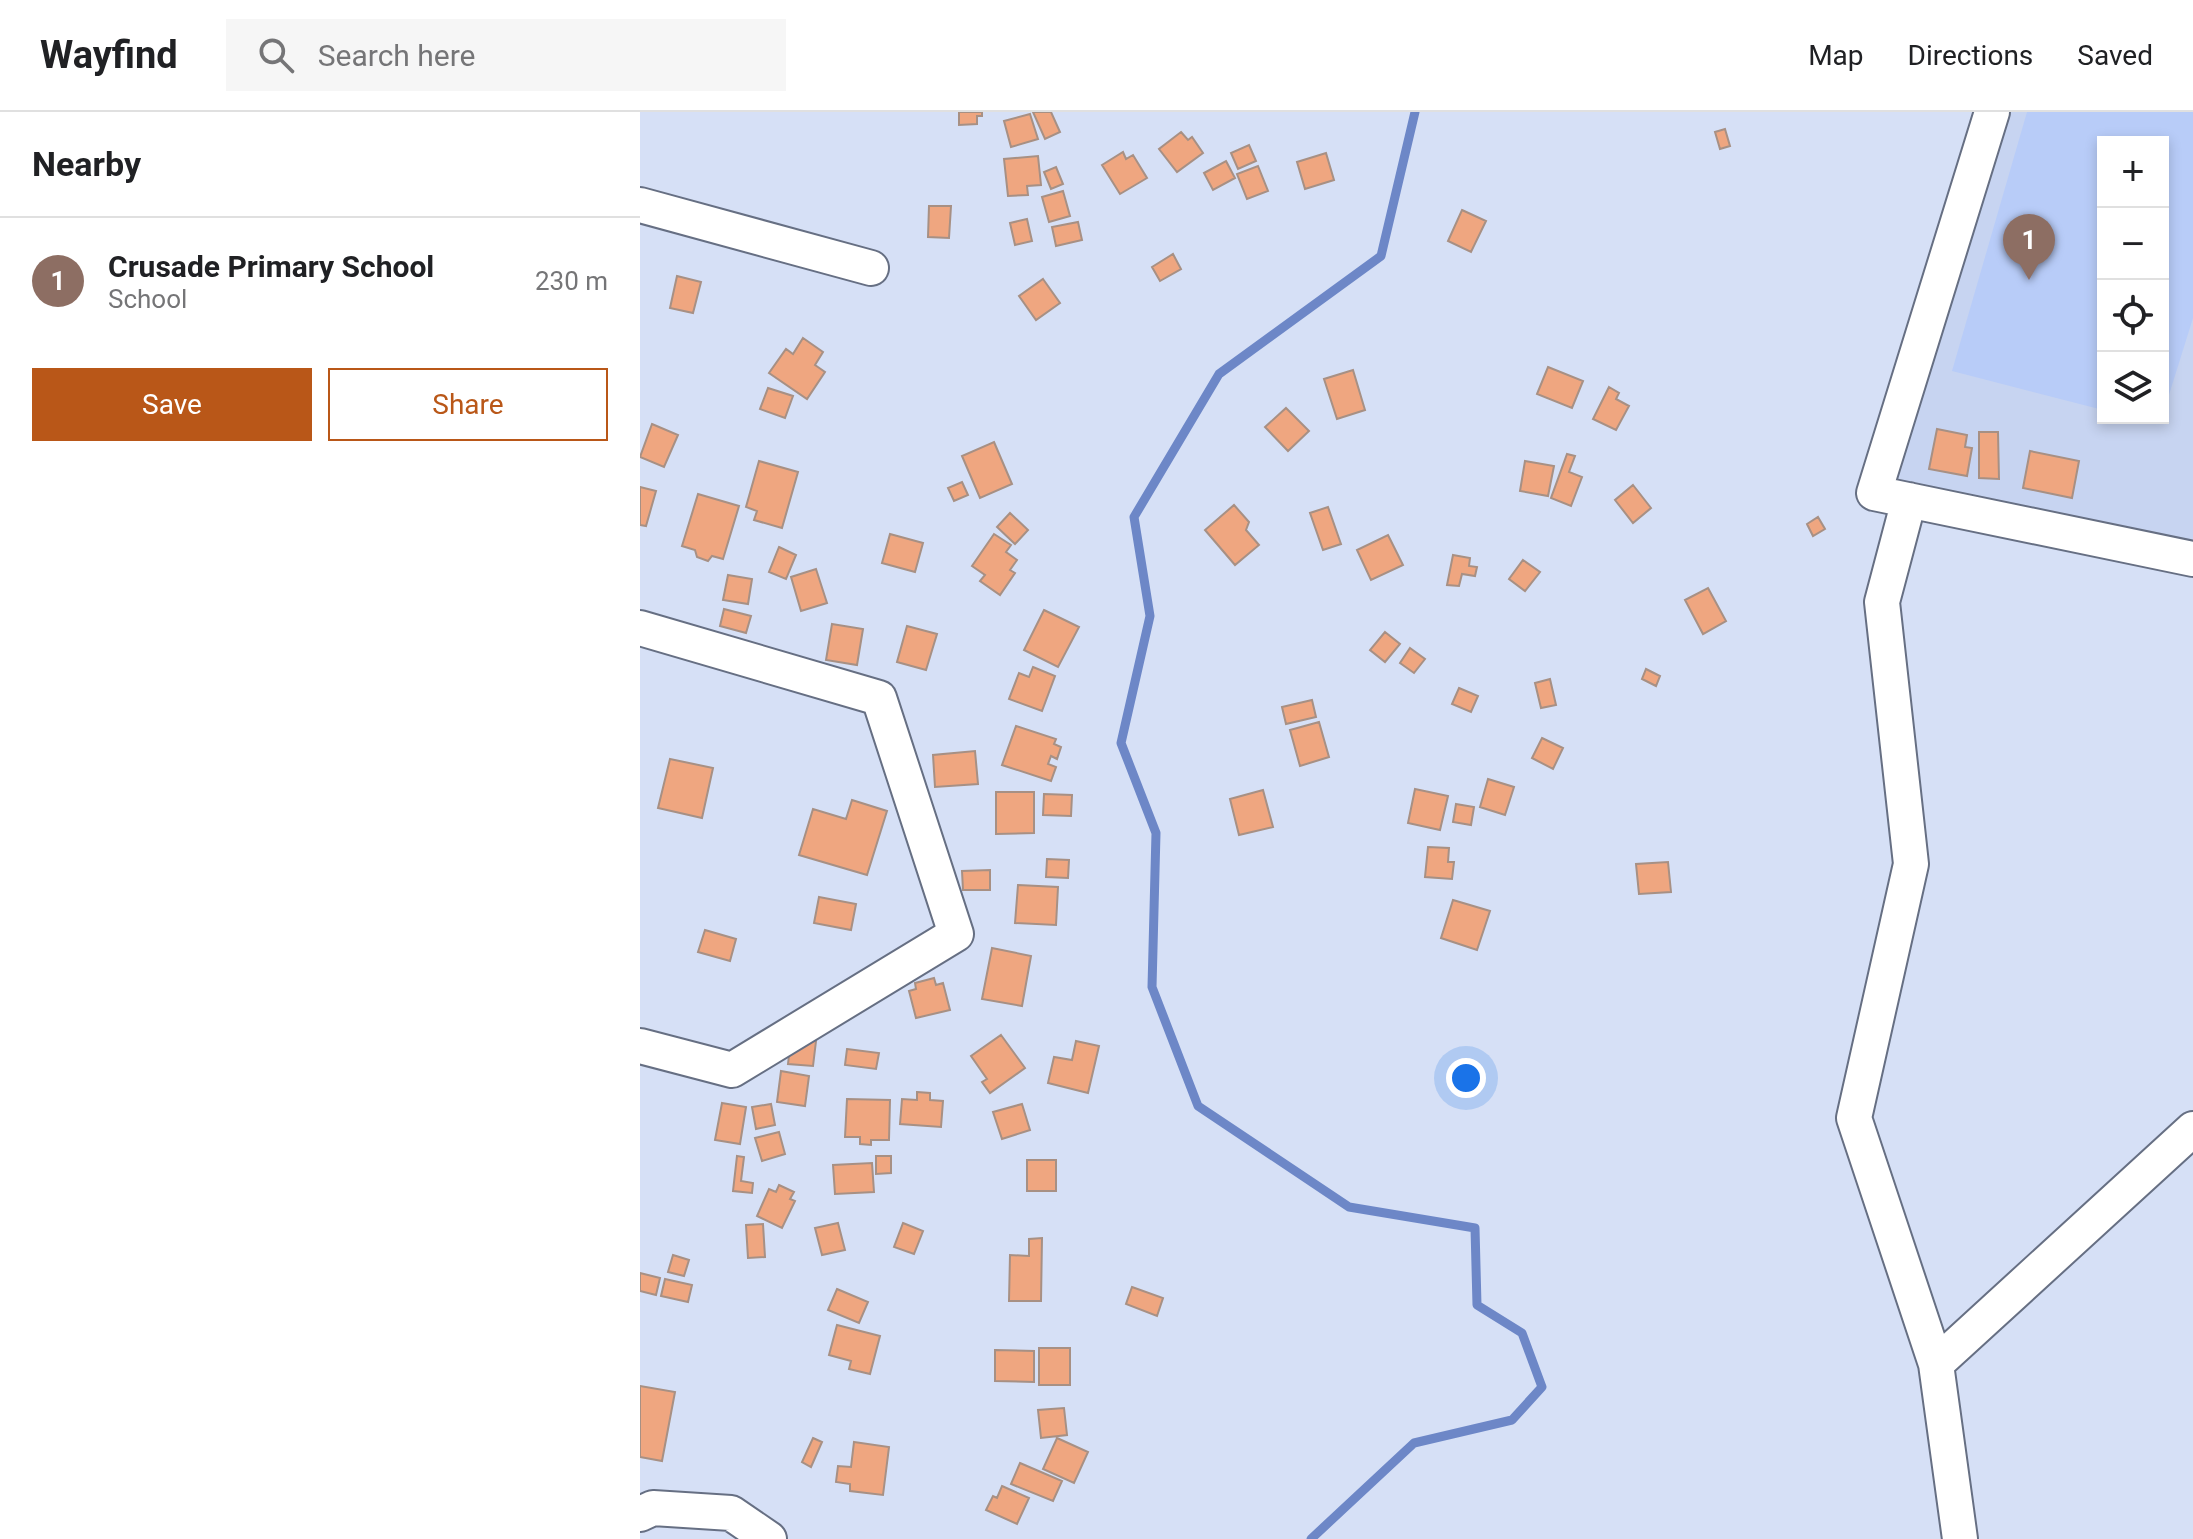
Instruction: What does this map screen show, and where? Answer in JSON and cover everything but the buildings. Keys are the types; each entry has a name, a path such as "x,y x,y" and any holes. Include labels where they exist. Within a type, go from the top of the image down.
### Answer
{"street":[{"path":"1992,112 1874,493 2193,559"},
{"path":"640,205 871,268"},
{"path":"1909,500 1882,602 1911,864 1854,1118 1936,1364 1960,1539"},
{"path":"640,628 879,698 956,934 732,1070 640,1046"},
{"path":"1936,1364 2193,1129"},
{"path":"640,1514 653,1508 731,1513 769,1539"}],"shaded area":[{"path":"2009,112 2193,112 2193,543 1892,481"},
{"path":"2027,112 2193,112 2193,318 2169,395 2169,136 2097,136 2097,408 1952,371"}],"waterway":[{"path":"1311,1539 1414,1443 1512,1420 1542,1387 1522,1333 1477,1305 1475,1228 1349,1207 1198,1106 1152,987 1156,833 1121,743 1150,616 1134,517 1219,374 1381,256 1415,112"}],"place":[{"name":"Crusade Primary School","path":"2029,280"}]}
